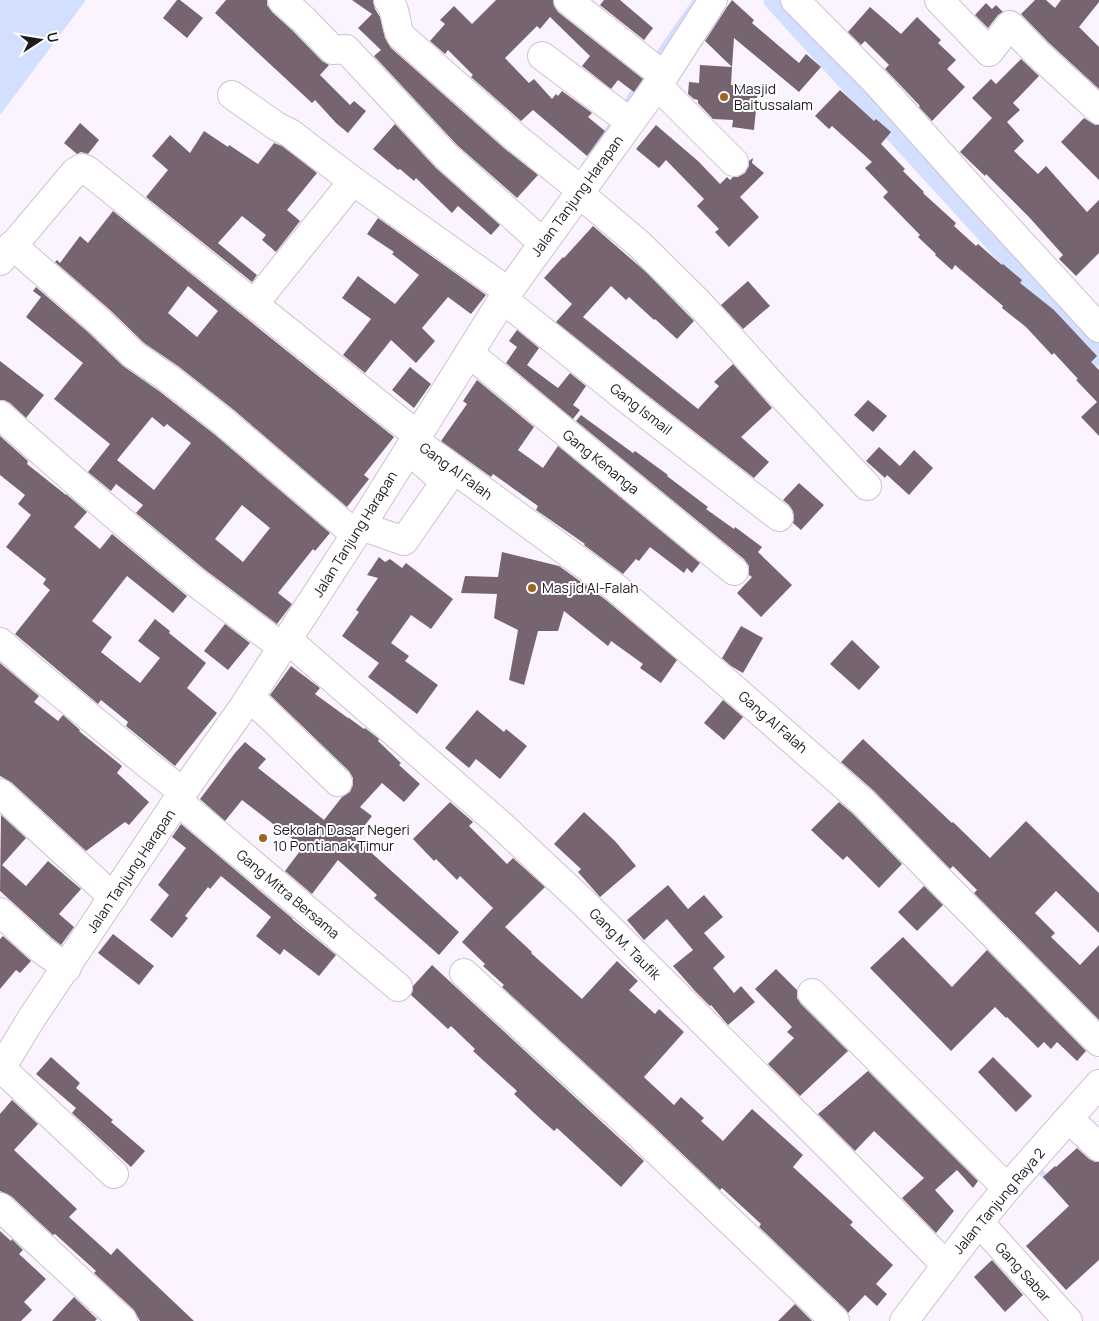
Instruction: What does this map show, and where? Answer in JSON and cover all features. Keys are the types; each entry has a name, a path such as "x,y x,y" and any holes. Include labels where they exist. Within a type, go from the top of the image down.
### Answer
{"street":[{"path":"282,0 333,50 346,49 446,156 543,242"},
{"path":"388,0 394,8 401,36 639,244 698,302 774,387 868,486"},
{"path":"568,0 660,80 734,162"},
{"name":"Jalan Tanjung Harapan","path":"1,1069 33,1016 180,796 250,698 506,296 543,242 581,193 713,0"},
{"path":"795,0 878,84 1099,328"},
{"path":"939,0 989,52 1010,25 1037,53 1099,110"},
{"path":"542,56 630,122"},
{"name":"Gang Ismail","path":"232,95 276,126 296,137 506,296 624,396 779,517"},
{"path":"82,168 87,170 254,304 413,442 445,482 404,541 358,530 168,378 134,355 100,322 6,253 75,172 82,168"},
{"path":"254,304 353,181"},
{"name":"Gang Kenanga","path":"469,353 734,571"},
{"name":"Gang M. Taufik","path":"0,415 69,477 149,544 196,582 285,643 501,824 584,903 946,1265"},
{"name":"Gang Al Falah","path":"413,442 616,588 725,680 863,802 1099,1042"},
{"name":"Gang Mitra Bersama","path":"0,642 152,768 180,796 398,987"},
{"path":"250,698 338,782"},
{"path":"0,793 113,896"},
{"path":"0,912 42,950 66,968"},
{"path":"464,973 640,1136 835,1321"},
{"path":"812,993 1007,1188"},
{"path":"1,1069 114,1174"},
{"name":"Jalan Tanjung Raya 2","path":"904,1321 979,1222 1099,1084"},
{"path":"1070,1118 1099,1147"},
{"path":"0,1207 123,1321"},
{"name":"Gang Sabar","path":"979,1222 1068,1321"}],"water":[{"path":"0,0 86,0 0,115"}],"building":[{"path":"177,0 180,0 203,18 187,38 163,18"},
{"path":"226,0 267,0 267,5 272,12 322,61 329,65 320,75 350,105 354,101 366,111 348,133 315,100 312,103 215,13"},
{"path":"352,0 373,0 375,9 380,17 385,38 391,48 505,149 538,175 517,198 457,145 374,56 381,50 358,28 372,14"},
{"path":"496,0 553,0 558,12 643,79 634,92 618,80 611,89 582,66 590,56 550,17 540,29 537,26 505,58 529,83 534,79 552,99 562,91 592,113 588,117 605,131 587,156 533,110 521,121 471,77 473,75 448,50 445,54 430,41 445,24 440,20 454,6 472,24"},
{"path":"604,0 620,0 653,28 644,40 600,5"},
{"path":"732,0 754,20 752,23 799,63 806,54 821,67 799,92 734,38 732,67 705,41"},
{"path":"1035,0 1046,0 1055,8 1061,0 1099,0 1079,27 1099,47 1099,89 1021,14"},
{"path":"986,3 992,9 996,5 1003,12 998,15 988,28 975,15"},
{"path":"870,7 901,34 917,17 941,40 938,43 956,60 947,69 965,87 932,121 885,69 889,65 865,41 861,45 848,32"},
{"path":"1021,59 1039,76 1013,103 1020,110 1007,122 1024,141 1014,151 1038,174 1046,166 1087,212 1099,200 1099,253 1076,276 1059,259 1063,255 1029,217 986,174 985,176 960,152 992,118 972,98 991,79 996,84"},
{"path":"700,65 732,67 731,85 758,88 754,130 732,127 733,120 713,119 698,103 698,100 688,94 689,82 699,83"},
{"path":"840,90 874,121 876,119 891,132 881,144 905,169 903,171 923,193 956,223 954,226 976,246 978,244 1022,280 1020,283 1054,310 1097,356 1091,362 1099,370 1099,436 1081,417 1097,402 1076,380 1078,379 1054,353 1052,355 1026,327 1002,308 1003,306 955,265 952,270 935,255 918,237 920,235 883,197 888,192 865,168 872,162 832,126 829,129 815,116"},
{"path":"1084,118 1095,125 1099,125 1099,180 1061,142"},
{"path":"80,123 99,140 88,154 81,152 77,154 64,143"},
{"path":"395,124 436,168 500,225 491,235 458,206 452,213 416,178 414,181 373,149"},
{"path":"656,125 698,161 720,184 727,177 730,180 745,173 749,166 749,161 753,158 752,163 764,173 740,197 759,217 729,247 715,232 719,229 697,206 704,199 666,160 659,168 636,149"},
{"path":"204,131 258,164 274,143 282,146 317,173 287,210 300,221 276,252 262,240 266,235 242,216 218,243 257,275 252,282 146,197 168,170 152,156 170,135 190,153"},
{"path":"113,211 394,437 364,475 369,479 347,507 234,410 178,366 144,343 110,310 55,262 57,260 60,263 80,236 88,243","holes":["188,286 218,311 197,337 168,313"]},
{"path":"378,218 486,295 471,314 448,297 422,328 435,341 416,363 391,340 365,373 343,355 371,319 342,298 358,276 395,304 419,275 392,254 394,252 367,234"},
{"path":"593,226 646,272 694,321 677,339 629,297 626,300 611,286 583,317 698,409 719,386 714,382 733,364 772,408 741,437 769,462 754,478 556,322 572,304 544,278"},
{"path":"748,281 770,306 743,329 721,305"},
{"path":"36,287 89,333 123,366 159,391 214,434 330,533 315,551 313,549 278,593 292,604 277,624 204,569 136,513 143,505 116,484 111,491 88,472 110,444 54,399 83,363 26,317 41,297 33,291","holes":["152,417 164,427 167,424 191,443 154,490 117,460","242,505 270,528 243,562 215,539"]},
{"path":"517,330 539,348 527,365 558,388 570,373 586,386 573,405 580,410 573,419 506,363 517,347 509,341"},
{"path":"0,361 44,395 26,418 10,403 0,400"},
{"path":"410,367 431,384 414,408 392,390"},
{"path":"477,380 534,427 518,450 543,468 558,446 700,563 692,573 687,568 684,573 650,547 639,561 636,559 623,574 585,544 536,510 538,506 493,474 491,477 441,441 467,404 463,401"},
{"path":"868,400 887,416 873,432 854,415"},
{"path":"581,415 633,453 635,451 668,475 708,507 706,509 762,547 758,552 792,585 761,617 737,593 752,577 749,575 749,566 744,559 576,421"},
{"path":"0,436 28,461 27,464 87,512 74,527 100,549 112,534 187,596 173,613 127,576 92,621 112,637 101,652 140,683 160,658 138,641 155,619 206,663 187,688 217,713 175,766 126,726 128,722 101,700 98,704 15,634 50,590 43,584 46,579 6,547 31,515 18,504 25,495 0,475"},
{"path":"879,447 900,466 914,450 933,468 909,495 887,475 885,478 866,461"},
{"path":"799,483 824,505 801,530 793,523 793,511 783,500"},
{"path":"502,552 559,566 606,600 677,660 661,683 640,668 643,664 611,641 608,646 564,611 558,631 538,631 524,685 509,680 518,630 494,618 497,594 461,593 465,576 498,577"},
{"path":"379,557 385,562 390,559 402,568 406,563 453,599 431,629 411,615 391,643 409,656 405,661 438,685 417,714 368,677 379,663 342,636 359,612 356,610 378,578 367,575"},
{"path":"225,624 250,643 228,670 204,651"},
{"path":"741,626 763,638 743,673 722,658"},
{"path":"852,640 880,667 859,690 830,664"},
{"path":"0,663 39,696 34,702 58,721 63,715 79,731 122,766 117,773 149,802 129,825 125,822 86,851 11,782 0,776"},
{"path":"291,666 320,688 315,694 379,739 378,741 401,763 399,765 420,784 404,802 382,783 360,807 372,816 355,838 459,932 439,955 374,898 377,895 338,860 312,894 285,871 303,847 242,800 225,821 200,799 245,742 266,759 258,768 324,820 342,797 350,792 353,778 349,771 270,695"},
{"path":"723,700 743,717 724,740 704,723"},
{"path":"477,710 504,732 506,729 527,746 500,779 476,759 469,768 445,748"},
{"path":"863,739 990,858 1026,821 1099,893 1099,933 1056,891 1035,913 1055,933 1051,937 1080,965 1099,945 1099,1020 974,893 977,890 953,866 950,869 874,791 841,762"},
{"path":"450,802 473,822 469,826 507,864 513,858 545,887 505,927 531,953 582,999 617,961 638,981 629,990 655,1014 659,1009 684,1032 644,1077 674,1105 681,1097 704,1118 701,1121 723,1141 752,1109 803,1155 793,1167 853,1222 850,1225 893,1265 876,1284 887,1294 877,1306 865,1295 848,1313 759,1227 761,1224 722,1188 720,1190 502,987 504,985 483,966 485,964 462,942 493,908 460,876 457,880 436,859 434,861 413,839"},
{"path":"839,802 902,864 879,888 847,856 843,860 811,830"},
{"path":"584,812 615,841 636,866 600,897 578,872 581,869 554,844"},
{"path":"1,815 26,838 2,865 26,886 48,861 81,889 59,914 74,927 61,945 0,891"},
{"path":"181,824 336,955 319,976 284,949 280,955 256,936 271,917 221,876 210,889 208,887 185,916 188,918 172,938 150,920 169,895 158,885 186,848 172,837"},
{"path":"668,885 688,909 704,895 723,917 704,933 725,957 713,968 734,993 741,986 755,1002 728,1025 673,966 693,950 667,919 644,940 627,920"},
{"path":"924,886 943,905 917,931 898,912"},
{"path":"113,934 154,966 139,985 98,953"},
{"path":"3,936 31,961 20,973 16,970 0,989 0,939"},
{"path":"903,937 952,987 987,950 1086,1051 1077,1061 1057,1042 1051,1049 1044,1042 1038,1048 995,1007 951,1051 870,968"},
{"path":"432,965 644,1161 621,1187 557,1128 554,1131 534,1113 514,1094 517,1091 473,1051 475,1049 451,1026 448,1029 411,995 413,986"},
{"path":"776,969 797,990 797,998 801,1004 848,1051 800,1096 768,1064 794,1038 787,1032 792,1027 755,989"},
{"path":"51,1057 80,1083 76,1088 113,1120 111,1122 145,1151 131,1167 72,1113 76,1108 36,1074"},
{"path":"993,1057 1032,1096 1016,1112 978,1072"},
{"path":"868,1071 978,1181 973,1188 957,1170 935,1190 954,1211 936,1233 902,1198 924,1178 874,1131 855,1151 818,1114"},
{"path":"12,1100 38,1124 14,1150 77,1209 69,1217 111,1255 117,1248 194,1321 140,1321 134,1310 94,1273 96,1271 11,1196 0,1191 0,1114"},
{"path":"1077,1148 1089,1159 1099,1162 1099,1260 1066,1290 1026,1246 1069,1206 1043,1177"},
{"path":"0,1231 23,1250 19,1254 46,1279 24,1302 32,1310 21,1321 0,1321"},
{"path":"992,1260 1023,1295 1005,1312 974,1277"},
{"path":"74,1297 97,1319 95,1321 52,1321"},
{"path":"795,1304 812,1321 778,1321"}],"waterway":[{"path":"660,52 696,0"},
{"path":"774,0 1099,356"},
{"path":"628,100 637,86"},
{"path":"591,154 610,127"},
{"path":"1041,1172 1050,1182"}],"place":[{"name":"Masjid Baitussalam","path":"724,97"},
{"name":"Masjid Al-Falah","path":"532,588"},
{"name":"Sekolah Dasar Negeri 10 Pontianak Timur","path":"263,838"}]}
